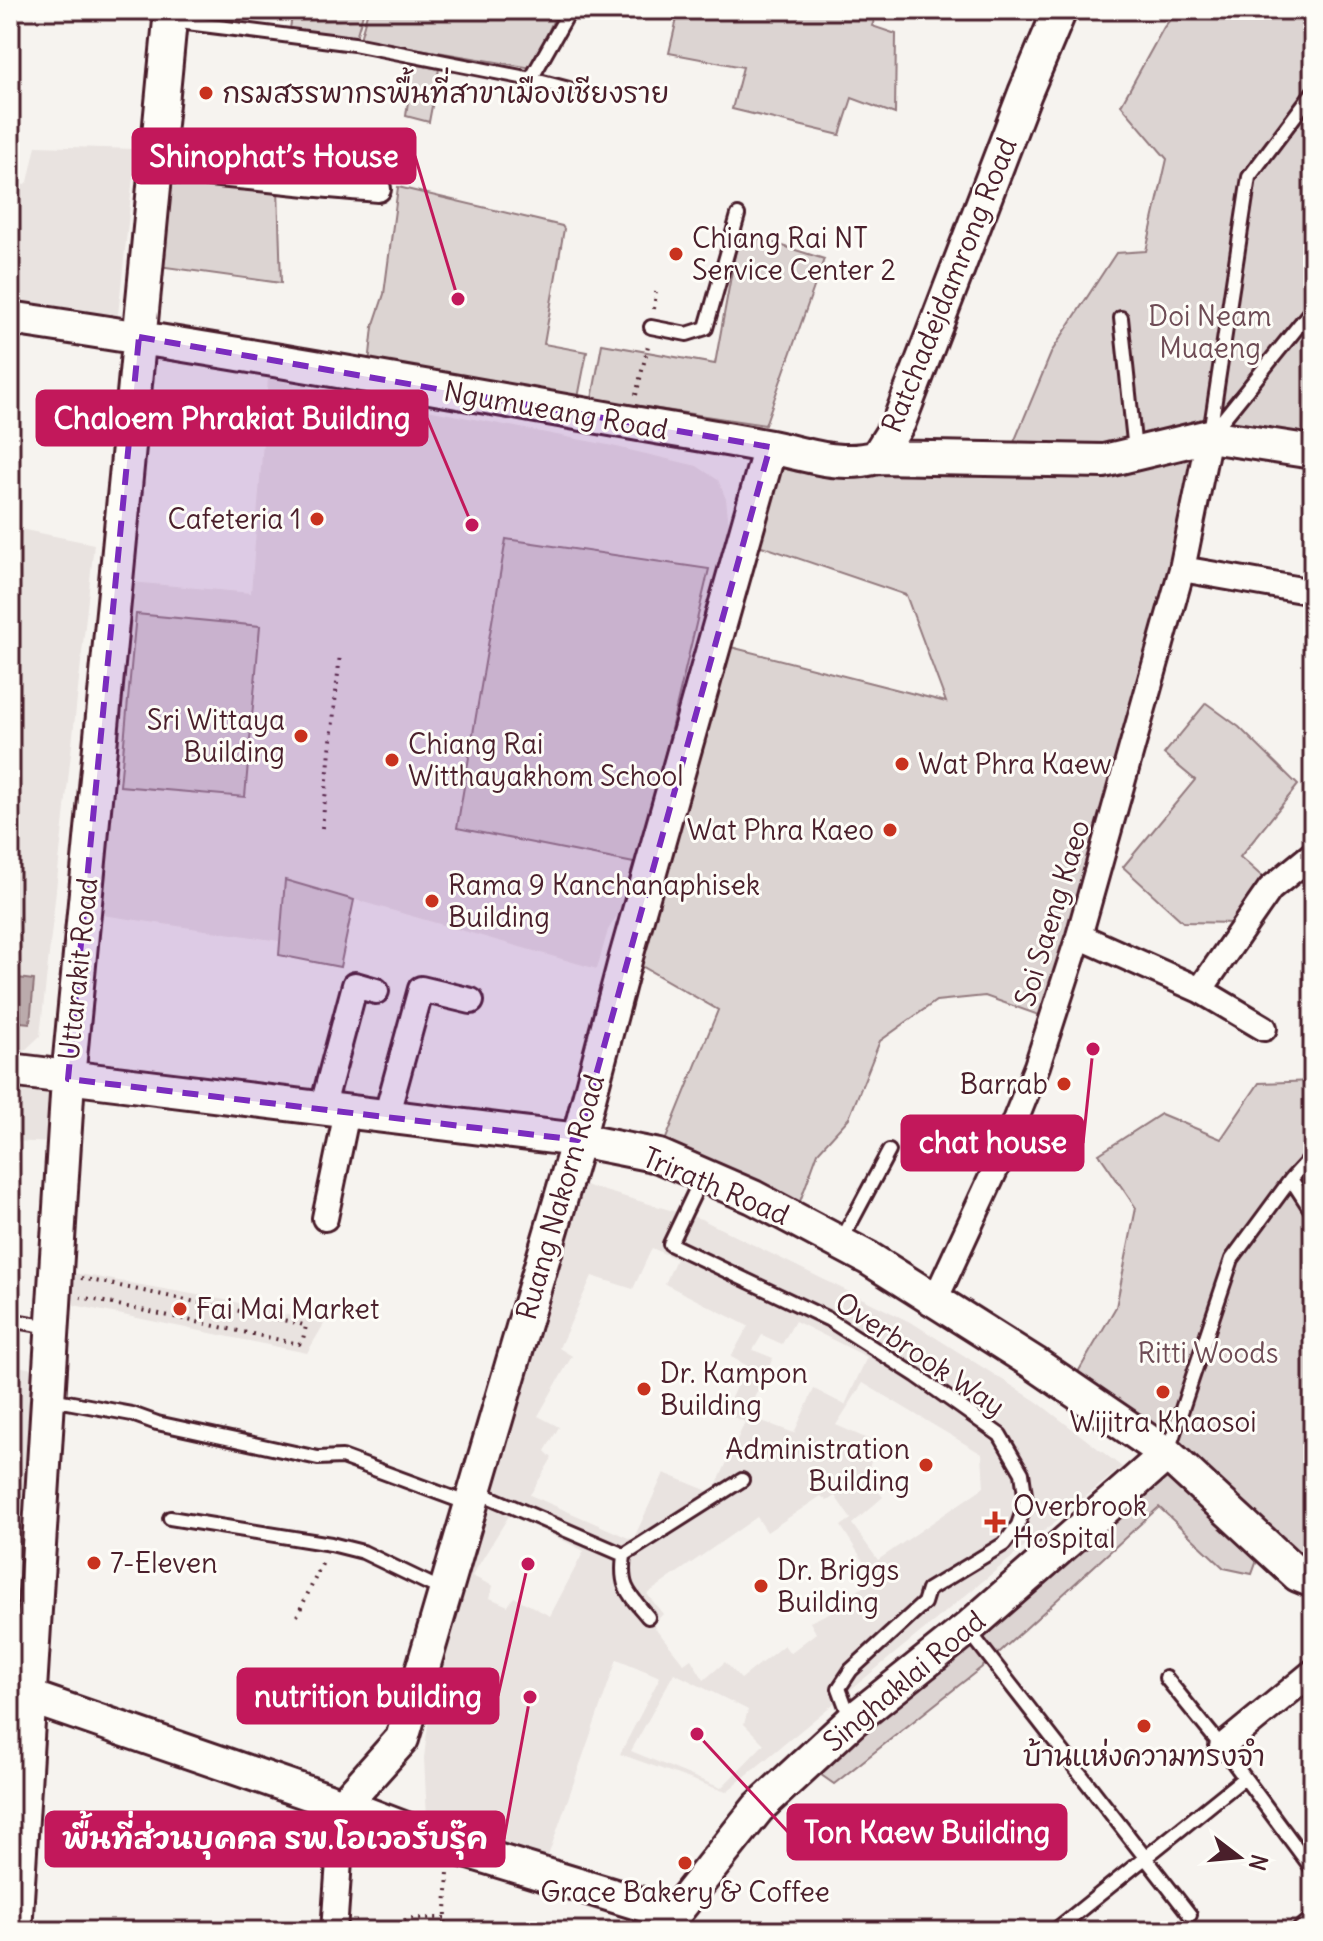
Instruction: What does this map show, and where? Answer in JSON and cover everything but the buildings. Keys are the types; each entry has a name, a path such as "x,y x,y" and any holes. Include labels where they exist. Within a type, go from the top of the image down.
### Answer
{"street":[{"name":"Ratchadejdamrong Road","path":"770,447 841,463 860,463 877,457 899,422 1060,10"},
{"name":"Uttarakit Road","path":"14,1915 68,1079 170,15"},
{"path":"155,168 228,174 281,183 378,189"},
{"name":"Ngumueang Road","path":"10,318 139,337 770,447"},
{"path":"877,457 1104,461 1209,436 1313,452"},
{"name":"Soi Saeng Kaeo","path":"935,1300 996,1168 1037,1066 1079,936 1182,569 1209,436"},
{"name":"Ruang Nakorn Road","path":"343,1805 402,1739 578,1140 626,957 770,447"},
{"path":"1182,569 1313,592"},
{"path":"1200,990 1270,889 1313,854"},
{"path":"1079,936 1200,990 1264,1028"},
{"path":"325,1218 334,1111 355,985 376,991"},
{"path":"386,1117 421,989 471,1001"},
{"name":"Trirath Road","path":"10,1070 578,1140 659,1156 753,1197 840,1243 1034,1363 1167,1454 1308,1586"},
{"name":"Singhaklai Road","path":"672,1922 758,1808 852,1721 967,1629 1167,1454"},
{"path":"1222,1747 1313,1672"},
{"path":"30,1697 672,1922"},
{"path":"334,1931 343,1805"}],"lane":[{"path":"531,79 570,10"},
{"path":"170,15 354,44 569,89"},
{"path":"1209,436 1249,177 1313,92"},
{"path":"651,327 687,334 706,328 738,215"},
{"path":"1209,436 1313,308"},
{"path":"1121,318 1135,454"},
{"path":"840,1243 889,1151"},
{"path":"1167,1454 1232,1259 1291,1179 1313,1155"},
{"name":"Overbrook Way","path":"703,1175 670,1244 828,1319 917,1376 1000,1435 1022,1473 1026,1502 1018,1525 1004,1544 928,1590 924,1603 851,1670 839,1688 852,1721"},
{"path":"1291,1179 1313,1213"},
{"path":"10,1320 53,1328"},
{"path":"48,1398 132,1414 157,1423 318,1458 342,1457 473,1498 624,1555"},
{"path":"648,1617 632,1598 621,1577 624,1555 742,1480"},
{"path":"170,1518 363,1552 445,1592"},
{"path":"967,1629 1190,1915"},
{"path":"1166,1678 1222,1747 1313,1870"},
{"path":"1058,1928 1244,1778"},
{"path":"1297,1931 1313,1917"}],"path":[{"path":"632,407 648,351"},
{"path":"322,828 340,654"},
{"path":"55,1282 297,1323 306,1326 305,1332 299,1344 55,1282"},
{"path":"297,1616 331,1544"},
{"path":"445,1931 450,1846"},
{"path":"392,1931 407,1918 445,1918"}],"highlighted area":[{"path":"139,337 770,447 578,1140 68,1079"}],"shaded area":[{"path":"36,146 136,149 117,324 10,308 10,192 28,182"},
{"name":"Chiang Rai Witthayakhom School","path":"268,379 608,445 697,466 718,480 726,499 729,525 634,889 608,930 597,969 286,880 280,941 102,915 131,582 251,593"},
{"path":"10,527 94,544 40,1036 22,1053 10,1051"},
{"path":"10,977 34,980 30,1023 10,1021"},
{"path":"10,1079 62,1087 57,1143 10,1141"},
{"name":"Overbrook Hospital","path":"584,1185 701,1219 914,1324 1036,1401 1122,1467 726,1792 620,1754 660,1677 617,1659 548,1856 427,1818 424,1758 432,1689 461,1585 494,1490","holes":["652,1248 676,1259 665,1284 748,1326 731,1357 746,1365 724,1413 745,1422 713,1493 664,1473 633,1540 530,1495 552,1458 545,1451 559,1427 538,1416 572,1356 559,1348 592,1276 633,1289","795,1321 867,1357 845,1405 814,1389 794,1433 746,1415 773,1358 753,1350 762,1335 782,1344","863,1383 982,1454 984,1487 878,1560 852,1524 883,1497 865,1476 879,1444 836,1425","821,1496 827,1501 835,1496 851,1519 841,1526 874,1578 831,1612 810,1622 816,1633 790,1653 784,1645 741,1679 725,1662 704,1680 691,1659 684,1664 653,1625 663,1614 647,1594 757,1517 767,1532","510,1514 584,1551 550,1616 514,1597 508,1606 490,1598 493,1586 472,1576","674,1673 748,1710 744,1724 764,1744 721,1788 631,1751"]},
{"name":"Fai Mai Market","path":"74,1273 231,1301 324,1324 307,1353 74,1305"},
{"path":"10,1365 41,1370 26,1465 10,1667"}],"green space":[{"path":"293,10 364,10 354,44 289,35"},
{"path":"368,10 558,10 532,68 360,39"},
{"path":"679,10 878,10 872,26 896,34 895,114 852,98 840,135 732,109 743,67 669,53"},
{"name":"Wat Phra Kaew","path":"1178,10 1313,10 1313,447 1208,439 1047,1018 985,996 936,1001 880,1041 849,1118 818,1152 794,1218 659,1156 718,1010 626,957 715,643 946,702 906,595 744,540 770,447 1007,459 1052,351 1116,253 1146,251 1167,159 1121,105 1164,27"},
{"path":"413,64 439,69 429,122 406,116"},
{"path":"163,174 278,188 281,283 151,265"},
{"path":"398,187 562,226 564,229 544,344 587,352 577,403 368,373 373,327 384,294"},
{"path":"739,232 824,259 765,425 592,399 602,344 715,364"},
{"path":"506,539 709,569 639,864 457,828"},
{"path":"136,614 260,626 245,797 120,786"},
{"path":"1206,703 1239,727 1298,785 1240,857 1266,880 1236,923 1183,922 1123,867 1195,780 1164,754"},
{"path":"285,880 354,900 340,967 279,955"},
{"name":"Ritti Woods","path":"1313,1081 1313,1581 1263,1544 1252,1574 1224,1568 1159,1507 991,1660 834,1784 814,1770 1166,1454 1074,1379 1116,1307 1136,1208 1099,1154 1161,1114 1221,1139 1259,1083"}],"place":[{"name":"กรมสรรพากรพื้นที่สาขาเมืองเชียงราย","path":"206,93"},
{"name":"Chiang Rai NT Service Center 2","path":"676,254"},
{"name":"Shinophat’s House","path":"458,299"},
{"name":"Cafeteria 1","path":"317,519"},
{"name":"Chaloem Phrakiat Building","path":"472,525"},
{"name":"Sri Wittaya Building","path":"301,736"},
{"name":"Chiang Rai Witthayakhom School","path":"392,760"},
{"name":"Wat Phra Kaew","path":"902,764"},
{"name":"Wat Phra Kaeo","path":"890,830"},
{"name":"Rama 9 Kanchanaphisek Building","path":"432,901"},
{"name":"chat house","path":"1093,1049"},
{"name":"Barrab","path":"1064,1084"},
{"name":"Fai Mai Market","path":"180,1309"},
{"name":"Dr. Kampon Building","path":"644,1389"},
{"name":"Wijitra Khaosoi","path":"1163,1392"},
{"name":"Administration Building","path":"926,1465"},
{"name":"Overbrook Hospital","path":"995,1522"},
{"name":"7-Eleven","path":"94,1563"},
{"name":"nutrition building","path":"528,1564"},
{"name":"Dr. Briggs Building","path":"761,1586"},
{"name":"พื้นที่ส่วนบุคคล รพ.โอเวอร์บรุ๊ค","path":"530,1697"},
{"name":"บ้านแห่งความทรงจำ","path":"1144,1726"},
{"name":"Ton Kaew Building","path":"697,1734"},
{"name":"Grace Bakery & Coffee","path":"685,1863"}],"park label":[{"name":"Doi Neam Muaeng","path":"1210,332"}]}
